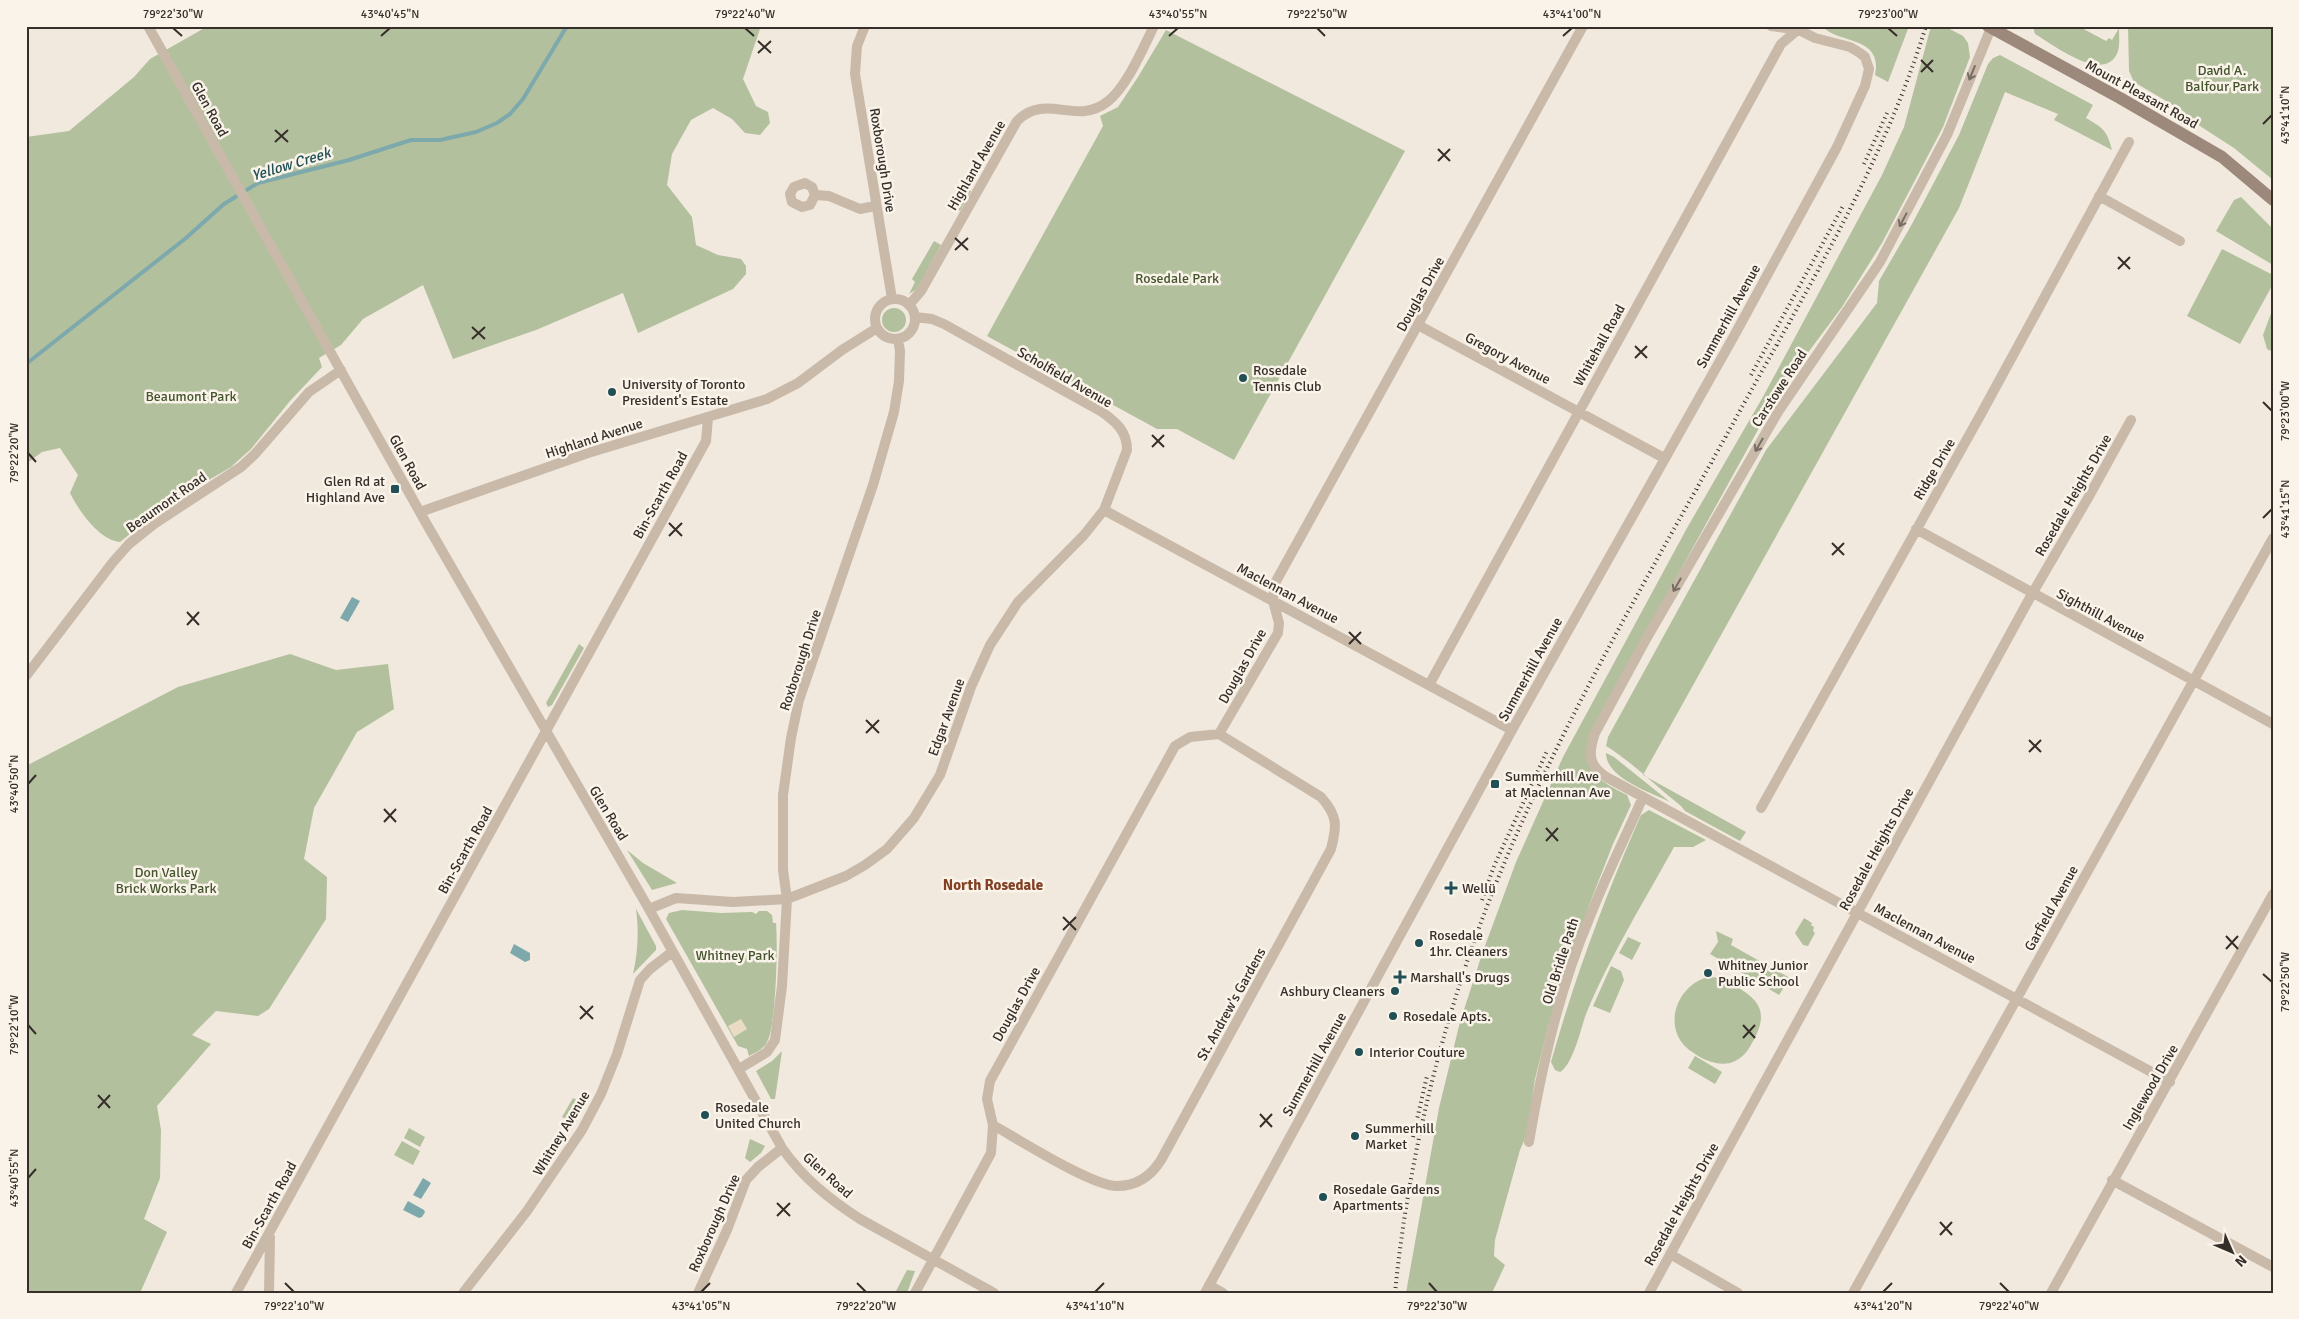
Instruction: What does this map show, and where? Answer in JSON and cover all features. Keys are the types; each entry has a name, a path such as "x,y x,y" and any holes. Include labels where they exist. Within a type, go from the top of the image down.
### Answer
{"main road":[{"name":"Mount Pleasant Road","path":"1990,27 2222,157 2273,200"}],"street":[{"name":"Glen Road","path":"148,26 420,512 649,909 782,1148 802,1174 833,1201 860,1220 994,1293"},
{"name":"Roxborough Drive","path":"865,26 857,46 855,74 875,206 892,299"},
{"name":"Highland Avenue","path":"909,305 921,291 1017,121 1037,108 1083,112 1100,107 1108,102 1120,88 1154,26"},
{"name":"Douglas Drive","path":"915,1293 991,1153 993,1125 987,1099 990,1081 1158,773 1175,746 1190,737 1219,734 1278,633 1279,623 1273,601 1275,583 1583,26"},
{"path":"1771,26 1800,28"},
{"name":"Carstowe Road","path":"1592,762 1590,746 1595,733 1660,615 1778,412 1880,262 1947,134 1990,27"},
{"name":"Summerhill Avenue","path":"1207,1289 1512,730 1734,336 1837,147 1865,86 1869,69 1865,58 1850,48 1815,38 1800,28"},
{"name":"Whitehall Road","path":"1429,684 1781,44 1800,28"},
{"name":"Ridge Drive","path":"1761,808 1981,414 2129,142"},
{"path":"815,195 829,196 860,209 875,206"},
{"path":"2099,196 2180,241"},
{"path":"892,299 904,301 909,305 915,317 909,333 898,339 886,337 877,328 875,322 880,304 892,299"},
{"name":"Scholfield Avenue","path":"915,317 932,319 944,324 1114,420 1123,431 1127,440 1126,450 1104,510"},
{"name":"Gregory Avenue","path":"1418,325 1664,458"},
{"name":"Highland Avenue","path":"420,512 588,453 708,418 782,392 877,328"},
{"name":"Roxborough Drive","path":"739,1069 766,1052 775,1040 782,986 787,899 783,870 783,795 791,738 800,700 873,484 894,412 899,380 900,351 898,339"},
{"name":"Beaumont Road","path":"26,676 113,562 130,544 167,514 240,467 255,454 309,392 341,370"},
{"name":"Bin-Scarth Road","path":"236,1293 706,441 708,418"},
{"name":"Rosedale Heights Drive","path":"1649,1293 2032,594 2131,420"},
{"name":"Maclennan Avenue","path":"1104,510 1512,730"},
{"name":"Edgar Avenue","path":"787,899 846,876 865,865 901,834 929,796 940,775 971,687 1001,627 1028,591 1084,535 1104,510"},
{"name":"Sighthill Avenue","path":"1916,529 2273,724"},
{"name":"Garfield Avenue","path":"1853,1293 2273,538"},
{"name":"St. Andrew's Gardens","path":"993,1125 1081,1173 1115,1186 1126,1185 1146,1177 1161,1160 1331,849 1336,826 1331,808 1321,797 1219,734"},
{"name":"Maclennan Avenue","path":"1592,762 1596,770 1643,797 2017,997 2170,1082"},
{"name":"Old Bridle Path","path":"1529,1142 1541,1071 1560,1004 1588,920 1643,797"},
{"name":"Inglewood Drive","path":"2051,1293 2112,1180 2170,1082 2273,894"},
{"path":"649,909 676,898 733,902 787,899"},
{"name":"Whitney Avenue","path":"463,1293 527,1211 582,1130 601,1094 617,1054 640,980 650,969 672,952"},
{"name":"Roxborough Drive","path":"698,1293 720,1247 746,1180 758,1167 782,1148"},
{"path":"2112,1180 2273,1267"},
{"path":"269,1293 270,1234"},
{"path":"1670,1254 1738,1293"},
{"path":"1207,1289 1223,1293"}],"green space":[{"name":"Beaumont Park","path":"208,26 761,26 743,79 756,106 768,112 770,123 760,135 745,133 732,119 713,108 691,120 672,154 667,185 692,217 696,245 718,255 741,259 746,266 746,274 733,289 638,333 623,293 536,330 453,359 423,285 363,319 341,345 319,358 322,367 290,401 251,449 231,467 163,507 120,542 112,540 90,524 70,493 78,475 60,448 42,452 26,464 26,137 69,131 134,77 150,59"},
{"path":"1822,26 1909,26 1888,82 1875,75 1876,62 1872,53 1866,47 1829,32"},
{"path":"1931,26 1944,26 1963,36 1968,43 1970,57 1943,127 1882,243 1842,307 1798,366 1764,419 1590,734 1587,746 1589,765 1600,779 1627,795 1631,805 1613,844 1588,908 1548,1027 1535,1079 1527,1134 1520,1150 1495,1240 1494,1256 1505,1265 1492,1293 1406,1293 1439,1108 1460,1022 1482,954 1516,862 1563,757 1687,528 1764,395 1882,175 1904,127"},
{"path":"2033,26 2078,26 2106,41 2109,38 2112,40 2119,28 2118,51 2112,61 2102,65 2091,64 2066,53 2035,34"},
{"name":"David A. Balfour Park","path":"2128,26 2273,26 2273,180 2234,148 2189,119 2183,111 2134,82 2129,71"},
{"name":"Rosedale Park","path":"1166,30 1405,151 1234,460 1177,429 1157,429 987,336 1103,126 1100,116 1118,107"},
{"path":"2000,55 2093,105 2086,118 2104,130 2112,150 2054,120 2058,114 2005,92 1959,208 1643,774 1606,746 1608,737 1766,450 1877,303 1879,281 1912,224 1959,135 1988,64 1993,58"},
{"path":"964,187 971,191 960,211 953,207"},
{"path":"2241,197 2273,229 2273,265 2216,231 2234,200"},
{"path":"934,241 941,245 917,289 909,294 915,282 912,279"},
{"path":"2222,249 2273,275 2273,284 2240,344 2187,316"},
{"path":"894,308 903,311 906,320 903,329 894,332 885,329 882,320 885,311"},
{"path":"2273,308 2271,325 2273,352 2267,349 2263,335"},
{"path":"579,644 584,648 552,705 548,707 546,703"},
{"name":"Don Valley Brick Works Park","path":"290,654 336,670 388,664 394,709 357,732 314,808 304,859 327,877 326,919 269,1009 258,1016 216,1011 192,1035 211,1044 157,1106 161,1130 160,1178 144,1219 167,1232 140,1293 26,1293 26,766 178,687"},
{"path":"1606,753 1614,757 1670,802 1641,789 1621,777 1608,762"},
{"path":"1647,777 1746,832 1740,841 1685,811"},
{"path":"1649,810 1706,840 1693,847 1674,847 1605,972 1586,1014 1573,1054 1565,1068 1560,1072 1555,1070 1551,1062 1579,971 1612,883 1637,824 1641,815"},
{"path":"627,850 643,863 677,883 652,890"},
{"path":"636,909 656,946 656,950 633,974 638,941"},
{"name":"Whitney Park","path":"682,910 721,913 752,912 756,914 759,911 767,911 772,915 773,923 776,923 776,985 770,1034 764,1047 749,1056 747,1049 738,1046 666,919 669,913"},
{"path":"1804,918 1812,923 1811,925 1814,927 1813,931 1815,933 1808,946 1803,945 1795,933"},
{"path":"1716,931 1733,939 1731,945 1790,978 1779,995 1710,954 1718,942"},
{"path":"1628,937 1641,943 1632,960 1619,953"},
{"path":"1611,966 1621,971 1624,980 1610,1013 1593,1006"},
{"path":"1709,977 1731,983 1753,998 1758,1004 1761,1018 1757,1034 1750,1047 1734,1062 1714,1063 1700,1057 1684,1045 1676,1030 1676,1010 1679,1001 1691,985"},
{"path":"782,1051 775,1099 771,1099 756,1071 772,1061"},
{"path":"1695,1056 1722,1072 1715,1084 1688,1068"},
{"path":"573,1098 585,1104 575,1123 562,1117"},
{"path":"409,1128 425,1137 420,1147 404,1138"},
{"path":"750,1139 765,1146 761,1153 750,1162 745,1158"},
{"path":"402,1141 420,1151 413,1165 394,1155"},
{"path":"907,1270 915,1271 907,1293 895,1293"}],"shaded area":[{"path":"741,1019 747,1029 734,1037 728,1026"}],"water":[{"path":"352,597 360,601 348,622 340,618"},
{"path":"514,944 530,953 530,960 525,962 510,953"},
{"path":"423,1178 431,1183 421,1199 413,1195"},
{"path":"408,1201 424,1210 425,1212 422,1217 419,1218 403,1210"}],"waterway":[{"name":"Yellow Creek","path":"26,364 186,238 224,204 258,183 349,160 411,140 440,140 476,132 497,123 510,114 523,99 567,26"}],"railway":[{"path":"1395,1293 1411,1177 1437,1061 1472,947 1515,838 1540,783 1595,674 1844,221 1889,126 1926,26"},
{"path":"1864,164 1887,113"},
{"path":"1751,375 1843,206"},
{"path":"1482,900 1494,866 1548,749"},
{"path":"1413,1137 1427,1076"}],"place":[{"name":"Rosedale Tennis Club","path":"1243,378"},
{"name":"University of Toronto President's Estate","path":"612,392"},
{"name":"Glen Rd at Highland Ave","path":"395,489"},
{"name":"Summerhill Ave at Maclennan Ave","path":"1495,784"},
{"name":"Wellü","path":"1451,888"},
{"name":"Rosedale 1hr. Cleaners","path":"1419,943"},
{"name":"Whitney Junior Public School","path":"1708,973"},
{"name":"Marshall's Drugs","path":"1400,977"},
{"name":"Ashbury Cleaners","path":"1395,991"},
{"name":"Rosedale Apts.","path":"1393,1016"},
{"name":"Interior Couture","path":"1359,1052"},
{"name":"Rosedale United Church","path":"705,1115"},
{"name":"Summerhill Market","path":"1355,1136"},
{"name":"Rosedale Gardens Apartments","path":"1323,1197"}],"district":[{"name":"North Rosedale","path":"993,885"}]}
